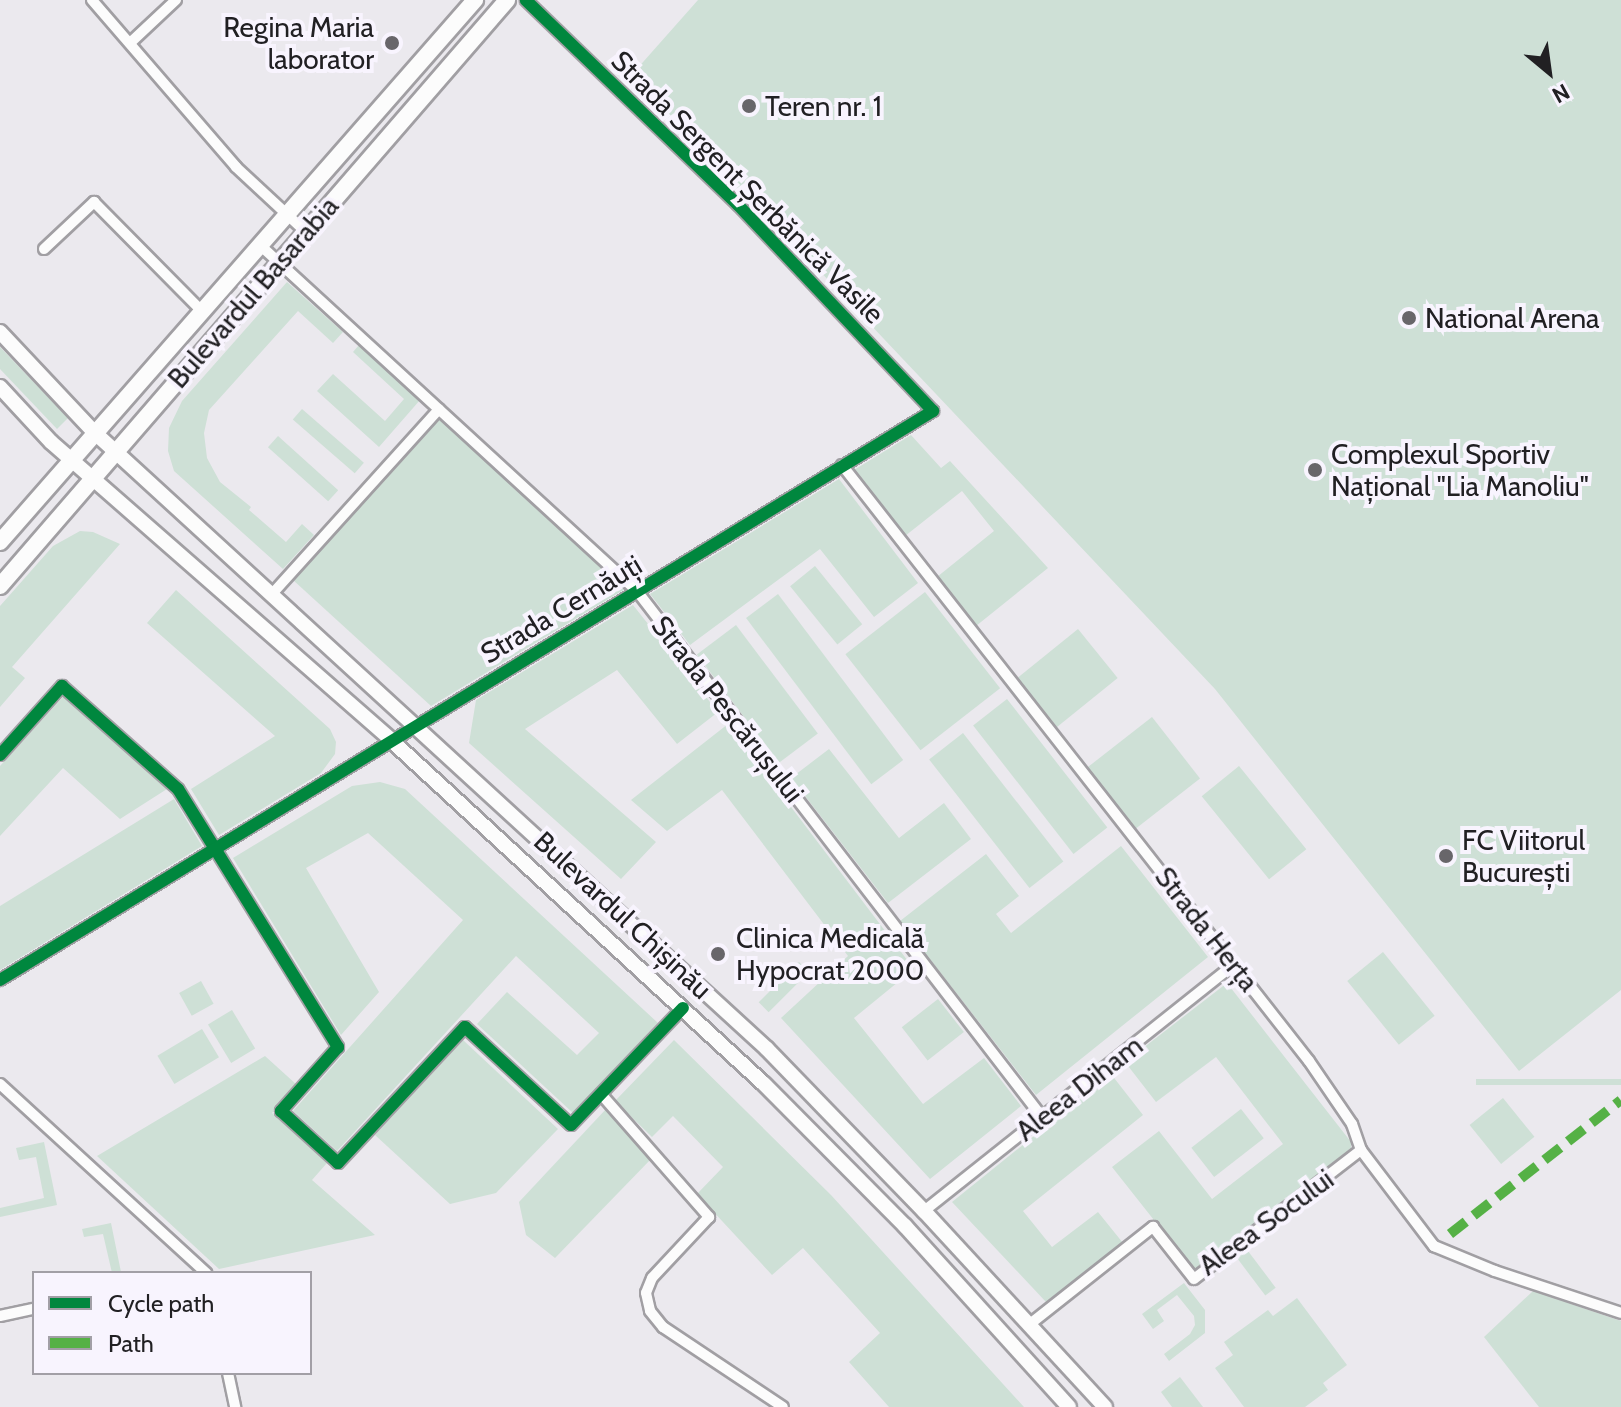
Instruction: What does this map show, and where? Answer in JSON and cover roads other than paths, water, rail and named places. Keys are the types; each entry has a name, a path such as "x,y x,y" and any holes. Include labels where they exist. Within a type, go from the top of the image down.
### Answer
{"main road":[{"name":"Bulevardul Basarabia","path":"0,586 507,0"},
{"name":"Bulevardul Basarabia","path":"0,542 287,216 468,2"},
{"name":"Bulevardul Chișinău","path":"0,332 114,451 417,725 750,1034 924,1211 1105,1407"},
{"name":"Bulevardul Chișinău","path":"0,387 72,458 392,741 683,1008 905,1226 1069,1407"}],"street":[{"path":"92,0 236,167 306,232"},
{"path":"130,43 176,0"},
{"name":"Strada Sergent Șerbănică Vasile","path":"526,0 738,205 933,411"},
{"path":"44,249 94,202 203,312"},
{"name":"Strada Pescărușului","path":"261,246 637,591 1042,1117"},
{"path":"272,594 439,409"},
{"name":"Strada Cernăuți","path":"0,980 933,411"},
{"name":"Strada Herța","path":"842,465 1309,1061 1352,1124 1361,1150 1434,1246 1495,1271 1621,1313"},
{"path":"0,755 62,686 178,789 338,1047 281,1111 338,1163 465,1027 571,1125 683,1008"},
{"name":"Aleea Diham","path":"924,1211 1234,964"},
{"path":"0,1084 204,1271"},
{"path":"601,1094 709,1217 647,1285 650,1311 666,1329 783,1407"},
{"name":"Aleea Socului","path":"1030,1324 1153,1227 1194,1279 1361,1150"},
{"path":"0,1316 32,1309"},
{"path":"228,1375 235,1407"}],"place":[{"name":"Regina Maria laborator","path":"392,43"},
{"name":"Teren nr. 1","path":"749,106"},
{"name":"National Arena","path":"1409,318"},
{"name":"Complexul Sportiv Național \"Lia Manoliu\"","path":"1315,470"},
{"name":"FC Viitorul București","path":"1446,856"},
{"name":"Clinica Medicală Hypocrat 2000","path":"718,954"}]}
